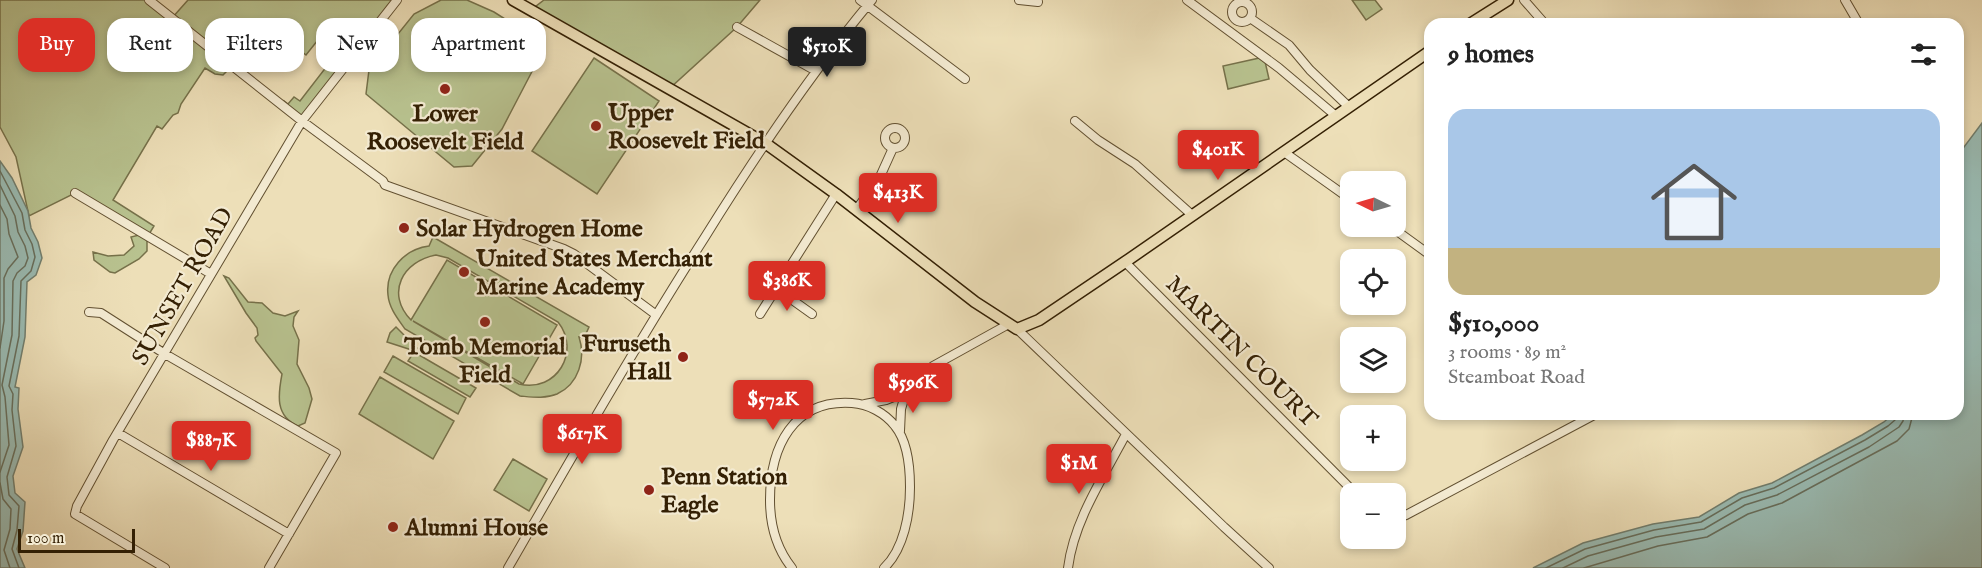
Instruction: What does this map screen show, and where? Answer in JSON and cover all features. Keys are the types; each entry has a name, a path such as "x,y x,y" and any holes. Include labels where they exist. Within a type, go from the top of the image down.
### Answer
{"main road":[{"path":"513,0 765,143 1012,327 1039,320 1424,55"},
{"path":"1480,18 1508,0"}],"street":[{"path":"149,0 302,121 383,180 386,185 564,249 656,314"},
{"name":"SUNSET ROAD","path":"165,568 75,514 83,492 302,121 397,0"},
{"path":"860,0 870,3 964,79"},
{"path":"1019,0 1038,2"},
{"path":"1187,0 1280,68 1336,116"},
{"path":"1524,0 1540,18"},
{"path":"1845,0 1856,18"},
{"path":"508,568 656,314 765,143 816,71 870,3"},
{"path":"1250,18 1289,45 1310,70 1349,107"},
{"path":"737,27 816,71"},
{"path":"1075,121 1098,140 1135,164 1192,215"},
{"path":"856,210 879,179 893,148"},
{"path":"1284,152 1340,192"},
{"path":"75,193 212,274"},
{"path":"760,314 836,194"},
{"path":"1405,237 1424,251"},
{"name":"MARTIN COURT","path":"1125,262 1345,483"},
{"path":"777,289 812,314"},
{"path":"89,312 101,314 165,354 336,453 269,568"},
{"path":"792,568 779,548 773,533 770,488 780,447 793,424 809,410 823,404 838,402 865,404 886,400 906,392 933,366 1012,327 1269,568"},
{"path":"900,433 901,409 906,392"},
{"path":"865,404 894,424 900,433 907,454 910,476 908,515 897,550 884,568"},
{"path":"1406,515 1585,420"},
{"path":"118,434 289,534"},
{"path":"1068,568 1077,529 1126,434"}],"green space":[{"path":"0,0 149,0 172,18 188,0 397,0 383,18 316,18 316,42 306,55 304,53 304,18 205,18 205,68 181,104 178,113 173,115 162,129 157,126 113,200 154,226 148,236 75,193 29,216 16,157 0,127"},
{"name":"Lower Roosevelt Field","path":"441,0 467,0 504,18 411,18 411,72 532,72 502,129 472,166 454,167 366,94 369,72 399,72 399,33 414,14"},
{"path":"544,0 760,0 737,27 670,88 531,10"},
{"path":"1352,0 1375,0 1382,9 1366,20"},
{"path":"1264,57 1269,79 1228,89 1223,66"},
{"name":"Upper Roosevelt Field","path":"594,58 659,101 597,194 532,151"},
{"path":"212,72 226,72 223,75"},
{"path":"322,72 340,72 302,121 282,105 284,101 288,104 294,97 300,101"},
{"path":"139,235 147,240 147,251 139,259 115,273 94,260 93,252 108,256 124,255 134,246 131,237"},
{"path":"433,237 589,327 584,338 579,337 582,353 579,370 565,390 552,396 520,396 405,329 390,304 388,286 390,277 398,262 405,256 412,251 429,246","holes":["436,255 448,258 558,322 567,345 566,357 554,376 533,385 519,384 413,321 523,384 557,325 447,260 411,320 403,310 399,299 401,280 407,271 424,258"]},
{"path":"224,276 229,278 248,302 262,303 273,313 285,316 298,311 294,317 293,326 299,340 297,364 312,399 305,423 298,426 285,417 279,397 282,374 256,341 257,328"},
{"path":"396,327 417,348 415,351 387,342 390,333"},
{"path":"414,352 476,388 470,397 408,361"},
{"path":"393,356 466,398 458,414 384,372"},
{"path":"380,377 454,421 433,459 359,414"},
{"path":"513,459 547,479 529,511 494,490"}],"water":[{"path":"1982,123 1982,568 1533,568 1583,543 1653,524 1699,517 1739,493 1772,483 1886,420 1964,420 1964,147"},
{"path":"0,161 12,178 28,211 31,228 42,258 36,275 27,282 25,337 15,387 19,388 18,409 23,447 13,476 15,493 25,502 23,531 17,549 25,568 0,568"}],"place":[{"name":"Lower Roosevelt Field","path":"445,89"},
{"name":"Upper Roosevelt Field","path":"596,126"},
{"name":"Solar Hydrogen Home","path":"404,228"},
{"name":"United States Merchant Marine Academy","path":"464,272"},
{"name":"Tomb Memorial Field","path":"485,322"},
{"name":"Furuseth Hall","path":"683,357"},
{"name":"Penn Station Eagle","path":"649,490"},
{"name":"Alumni House","path":"393,527"}]}
